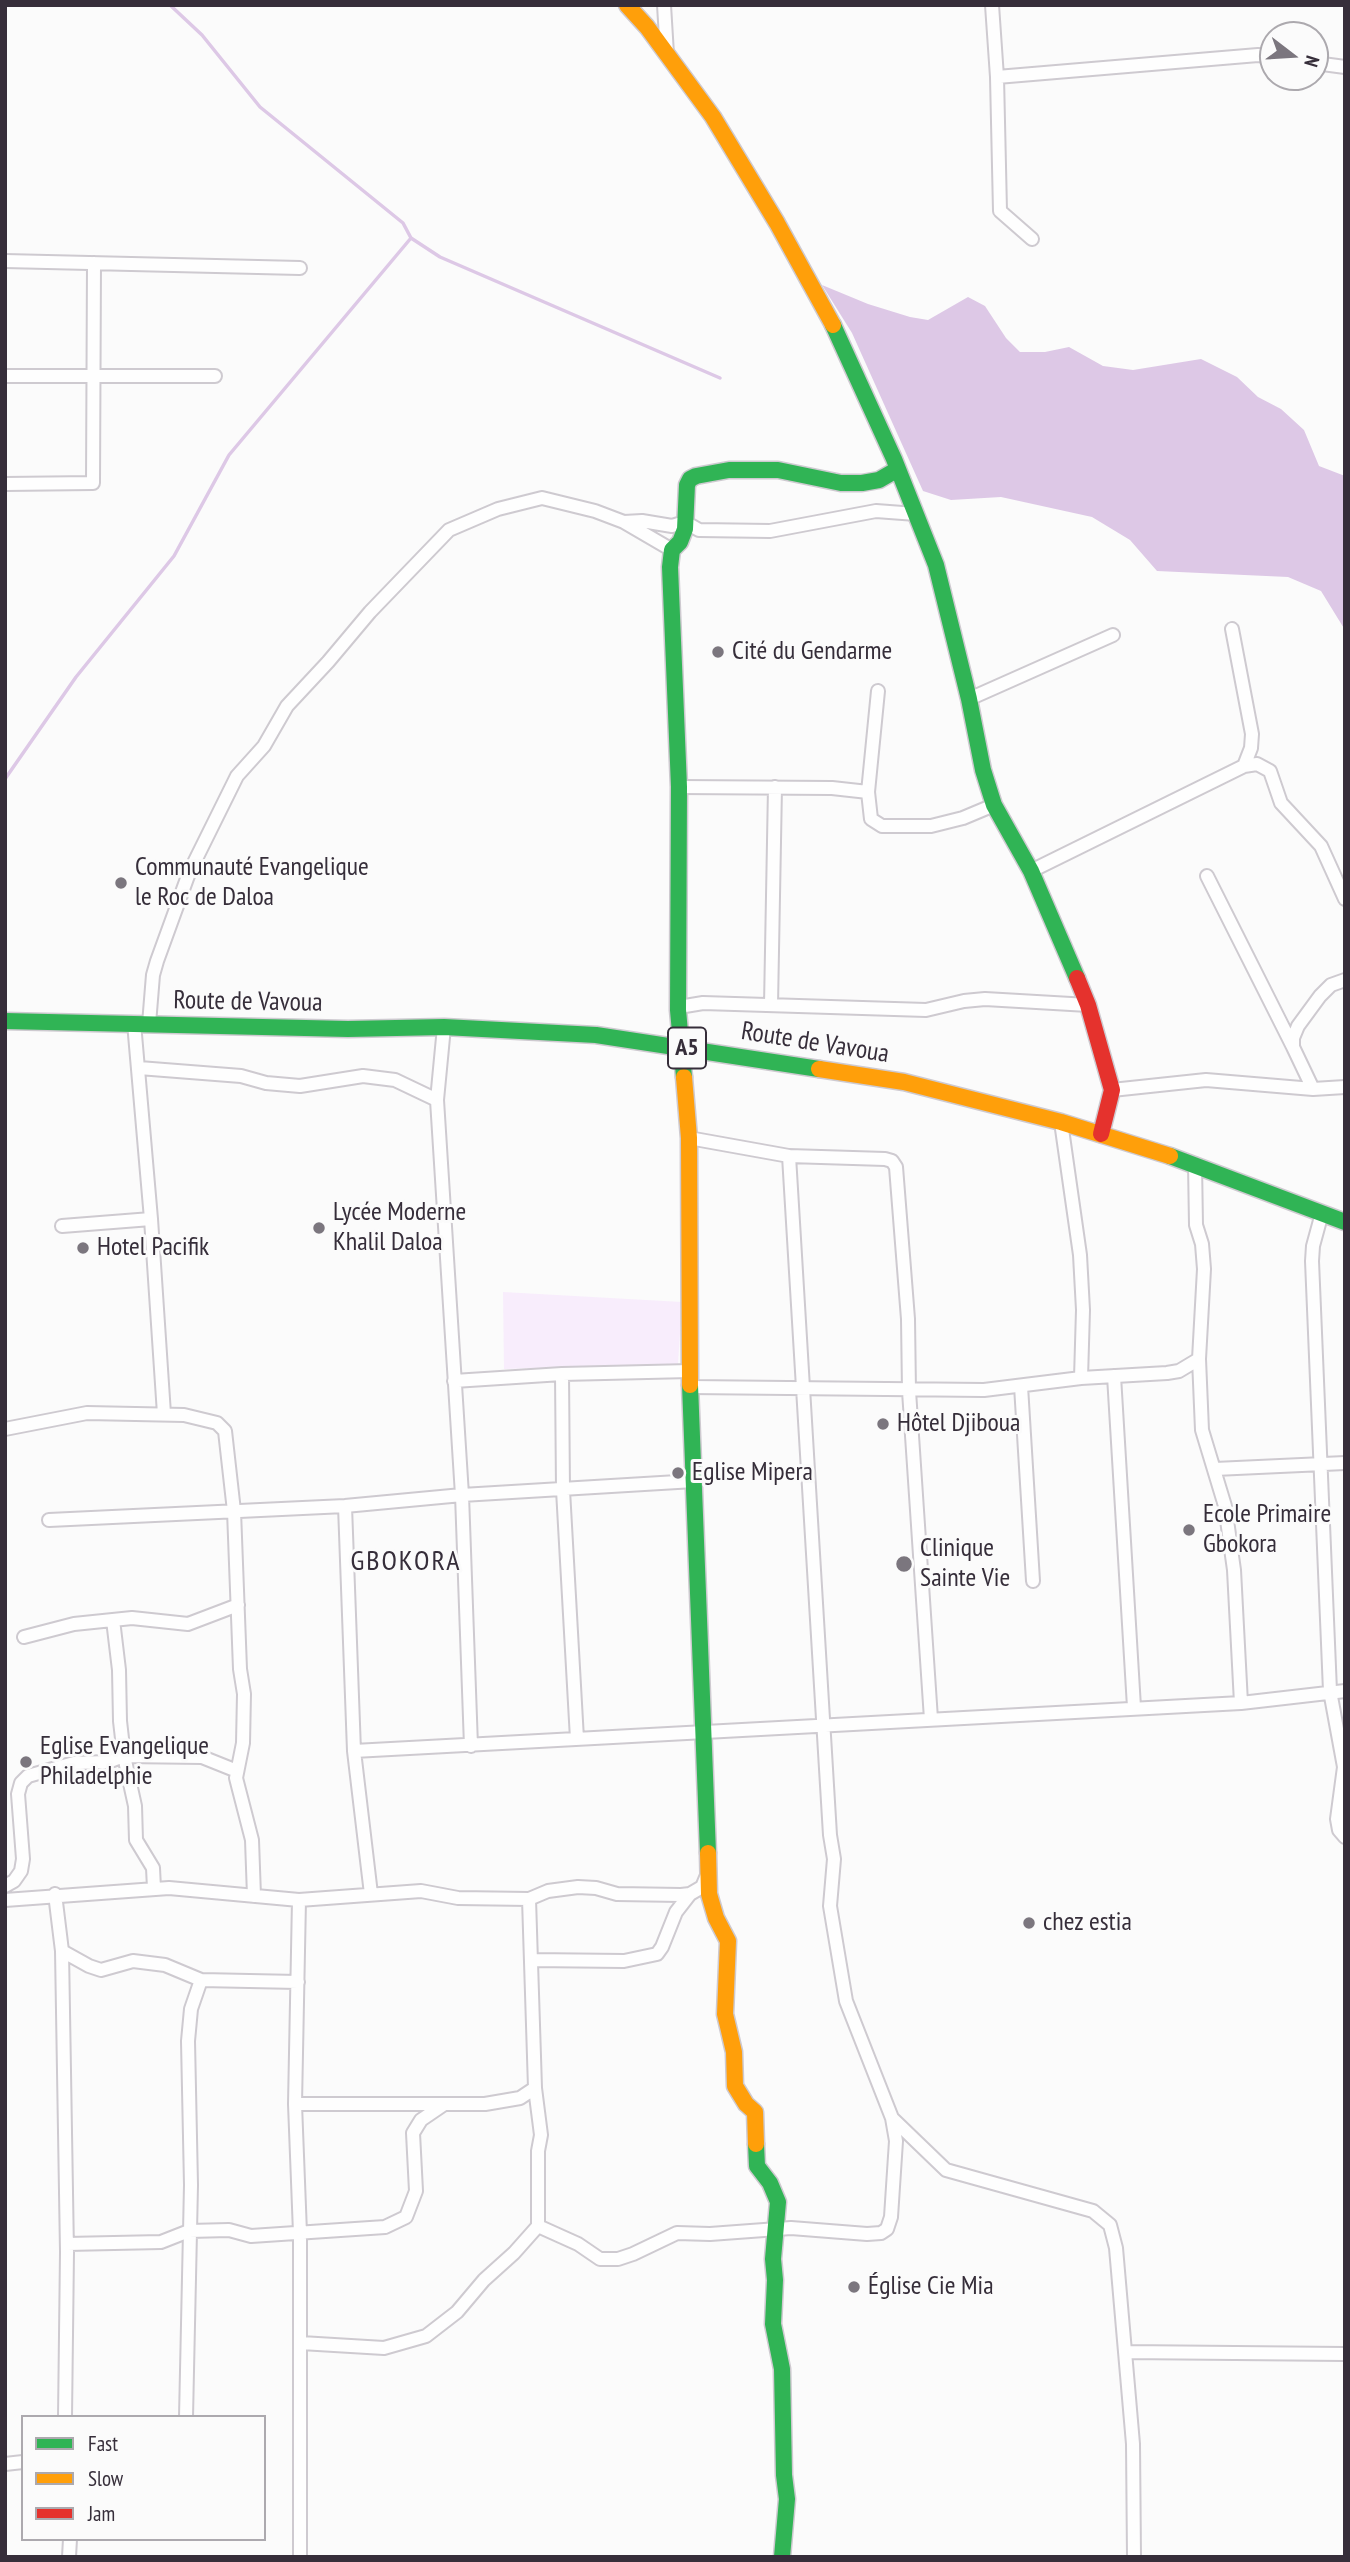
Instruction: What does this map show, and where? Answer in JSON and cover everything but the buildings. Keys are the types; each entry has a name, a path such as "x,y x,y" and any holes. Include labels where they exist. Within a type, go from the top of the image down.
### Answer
{"street":[{"path":"627,5 713,117 777,223 841,340 898,470 936,565 969,699 983,770 994,805 1031,871 1088,1005 1112,1090 1101,1134"},
{"path":"664,5 667,55"},
{"path":"992,5 997,77 1000,211 1032,239"},
{"path":"997,77 1259,55"},
{"path":"5,261 300,268"},
{"path":"5,484 93,483 94,263"},
{"path":"5,376 215,376"},
{"path":"782,2557 787,2499 782,2369 773,2324 773,2259 778,2202 770,2183 757,2166 755,2112 746,2104 735,2086 734,2052 725,2014 728,1941 712,1907 709,1867 690,1379 689,1138 678,1010 679,787 670,567 672,550 680,542 685,523 687,485 690,479 696,476 729,470 778,470 841,483 862,483 878,481 898,470"},
{"path":"164,1414 139,1068 142,1024 155,968 189,873 226,794 237,776 264,746 287,706 328,663 370,612 449,530 498,509 542,498 595,511 624,522 672,550"},
{"path":"624,522 671,526 685,523 699,530 770,531 876,511 916,514"},
{"path":"1232,629 1252,734 1251,748 1244,766"},
{"path":"969,699 1112,635"},
{"path":"878,691 868,792 871,819 882,826 931,826 962,818 994,805"},
{"path":"1031,871 1244,766 1258,764 1270,771 1281,803 1321,846 1345,899"},
{"path":"679,787 775,786 868,792"},
{"path":"771,1005 775,786"},
{"path":"1207,876 1313,1089"},
{"path":"1293,1047 1298,1026 1320,996 1331,985 1345,980"},
{"path":"678,1010 703,1003 926,1010 985,999 1088,1005"},
{"name":"Route de Vavoua","path":"5,1021 348,1029 444,1027 596,1035 683,1047 904,1082 1061,1122 1195,1164 1345,1222"},
{"path":"444,1027 437,1100 462,1495 471,1746"},
{"path":"139,1068 241,1076 266,1083 300,1086 363,1076 395,1080 437,1100"},
{"path":"1112,1090 1206,1080 1313,1089 1345,1087"},
{"path":"1061,1122 1080,1261 1083,1310 1081,1378"},
{"path":"689,1138 789,1156 885,1159 892,1161 896,1167 908,1319 909,1391 931,1719"},
{"path":"538,2226 578,2244 600,2259 633,2254 677,2233 710,2234 791,2228 867,2234 881,2233 887,2229 894,2185 896,2141 892,2118 846,2001 830,1906 834,1859 830,1835 789,1156"},
{"path":"1195,1164 1196,1225 1202,1244 1204,1269 1199,1359 1202,1430 1225,1506 1234,1570 1241,1703"},
{"path":"1322,1213 1312,1261 1330,1691 1344,1767 1337,1819 1339,1830 1345,1837"},
{"path":"62,1226 151,1219"},
{"path":"454,1381 562,1374 690,1379 804,1388 984,1390 1081,1378 1180,1371 1199,1359"},
{"path":"562,1374 563,1490 577,1739"},
{"path":"1114,1376 1133,1707"},
{"path":"1021,1386 1033,1581"},
{"path":"5,1429 87,1413 184,1415 217,1423 225,1431 234,1511 244,1694 243,1743 236,1778 251,1840 254,1896"},
{"path":"1215,1469 1345,1463"},
{"path":"48,1520 345,1506 462,1495 694,1481"},
{"path":"345,1506 354,1751 372,1894"},
{"path":"24,1637 74,1624 132,1618 188,1624 238,1605"},
{"path":"113,1620 120,1670 120,1721 124,1756 135,1805 136,1840 153,1868 155,1888"},
{"path":"354,1751 1241,1703 1345,1691"},
{"path":"5,1886 14,1881 21,1871 23,1859 18,1794 21,1783 28,1776 74,1763 108,1762 124,1756 202,1757 237,1771"},
{"path":"531,1960 624,1961 657,1954 676,1912 690,1894 702,1887 709,1867"},
{"path":"5,1900 155,1888 299,1900 421,1891 458,1898 528,1899 548,1891 578,1887 627,1895 690,1894"},
{"path":"55,1894 62,1951 67,2244 65,2415"},
{"path":"301,2343 384,2348 426,2336 457,2312 484,2280 514,2253 538,2226 538,2151 541,2135 535,2088 528,1899"},
{"path":"299,1900 295,2104 300,2233 300,2557"},
{"path":"62,1951 101,1970 133,1961 165,1965 201,1980 298,1982"},
{"path":"186,2415 191,2185 188,2041 191,2009 201,1980"},
{"path":"295,2104 485,2104 520,2098 535,2088"},
{"path":"67,2244 161,2242 189,2231 229,2230 251,2235 386,2227 406,2217 416,2190 413,2133 421,2120 443,2105"},
{"path":"892,2118 946,2171 1093,2211 1110,2225 1116,2248 1133,2444 1134,2557"},
{"path":"1125,2352 1345,2354"}],"shaded area":[{"path":"822,285 868,304 928,320 968,297 985,306 1006,338 1020,352 1045,352 1069,347 1103,366 1133,370 1201,359 1237,377 1258,397 1281,409 1304,430 1319,466 1345,476 1345,630 1321,591 1288,577 1157,571 1130,540 1092,517 1001,497 951,500 923,491 852,333"},
{"path":"503,1292 682,1302 678,1364 504,1369"}],"waterway":[{"path":"170,5 202,35 260,107 403,223 411,238 440,257 720,378"},
{"path":"5,779 76,677 174,556 229,455 411,238"}],"traffic: fast":[{"path":"833,325 894,459 936,565 969,699 983,770 994,805 1031,871 1077,978"},
{"path":"684,1077 678,1010 679,787 670,567 672,550 680,542 685,529 687,485 690,479 696,476 729,470 778,470 841,483 862,483 879,480 898,469"},
{"path":"5,1021 348,1029 444,1027 596,1035 819,1069"},
{"path":"1170,1156 1345,1222"},
{"path":"690,1385 708,1853"},
{"path":"756,2144 757,2166 770,2183 778,2202 773,2259 773,2324 782,2369 787,2499 782,2557"}],"traffic: slow":[{"path":"627,5 647,27 713,117 777,223 833,325"},
{"path":"819,1069 904,1082 1061,1122 1170,1156"},
{"path":"684,1077 689,1138 690,1385"},
{"path":"708,1853 709,1894 716,1918 728,1941 725,2014 734,2052 735,2086 746,2104 755,2112 756,2144"}],"traffic: jam":[{"path":"1077,978 1088,1005 1112,1090 1101,1134"}],"place":[{"name":"Cité du Gendarme","path":"718,652"},
{"name":"Communauté Evangelique le Roc de Daloa","path":"121,883"},
{"name":"Lycée Moderne Khalil Daloa","path":"319,1228"},
{"name":"Hotel Pacifik","path":"83,1248"},
{"name":"Hôtel Djiboua","path":"883,1424"},
{"name":"Eglise Mipera","path":"678,1473"},
{"name":"Ecole Primaire Gbokora","path":"1189,1530"},
{"name":"Clinique Sainte Vie","path":"904,1564"},
{"name":"Eglise Evangelique Philadelphie","path":"26,1762"},
{"name":"chez estia","path":"1029,1923"},
{"name":"Église Cie Mia","path":"854,2287"}],"district":[{"name":"GBOKORA","path":"406,1562"}]}
